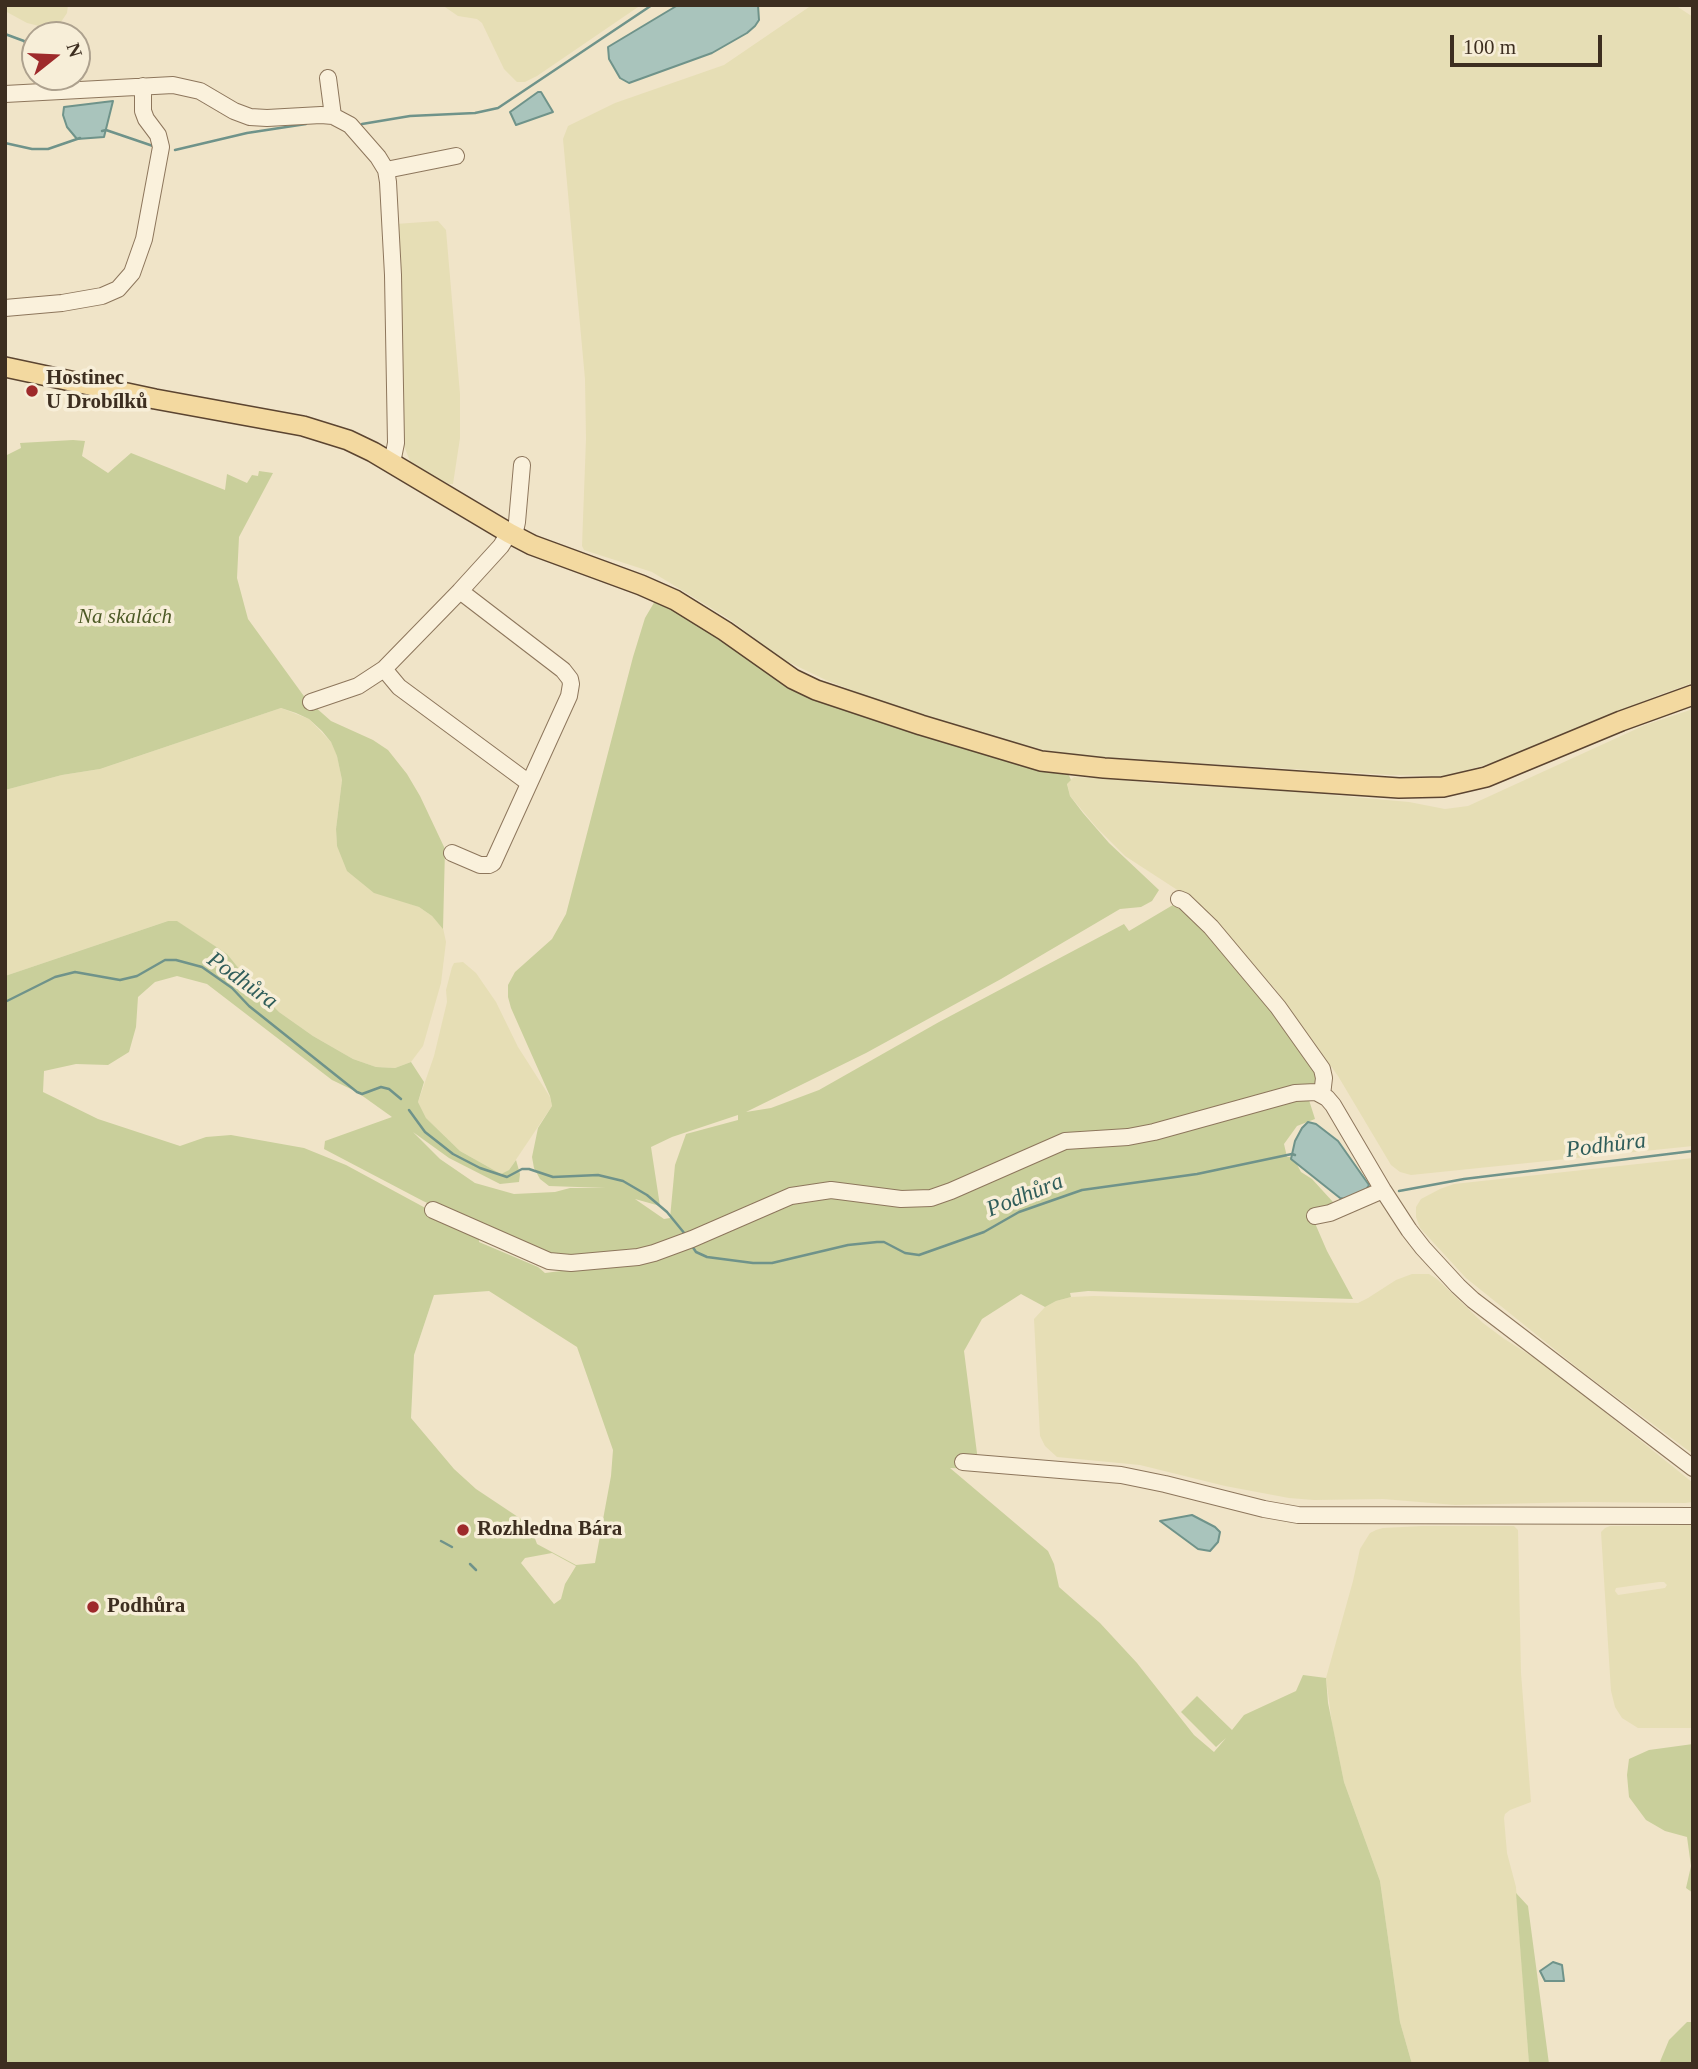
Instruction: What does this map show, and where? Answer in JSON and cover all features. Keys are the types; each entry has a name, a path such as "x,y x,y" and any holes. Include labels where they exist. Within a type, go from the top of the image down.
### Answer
{"main road":[{"path":"5,367 319,430 361,445 512,534 548,551 630,580 675,600 793,679 816,690 1041,761 1399,788 1455,786 1486,778 1693,695"}],"street":[{"path":"328,78 333,116"},
{"path":"5,94 173,85 192,88 234,111 257,118 321,115 333,116 350,125 386,170 391,211 394,303 397,443 393,463"},
{"path":"5,307 62,303 102,296 118,289 132,273 144,239 161,147 158,135 146,119 143,86"},
{"path":"386,170 456,156"},
{"path":"311,702 358,686 384,669 460,592 512,534 517,522 522,465"},
{"path":"452,853 480,865 493,863 569,695 570,679 563,670 460,592"},
{"path":"384,669 399,687 529,783"},
{"path":"1179,899 1211,927 1278,1007 1322,1069 1322,1095"},
{"path":"433,1209 549,1261 571,1263 638,1257 654,1254 692,1239 790,1196 831,1190 912,1199 931,1198 1065,1141 1154,1132 1310,1091 1322,1095 1334,1105 1383,1191 1423,1248 1473,1300 1693,1468"},
{"path":"1315,1216 1330,1213 1383,1191"},
{"path":"963,1462 1121,1475 1298,1515 1693,1516"}],"shaded area":[{"path":"5,5 68,5 62,21 23,21 5,11"},
{"path":"442,5 641,5 537,76 525,82 517,82 504,69 482,23 477,19 458,16"},
{"path":"812,5 1675,5 1693,17 1693,683 1499,761 1464,771 1464,774 1390,775 1096,757 1044,750 983,734 890,705 828,681 782,659 729,619 652,572 584,550 585,379 563,139 568,126 615,103 724,65"},
{"path":"438,221 446,230 460,394 460,438 453,484 412,466 402,441 396,224"},
{"path":"281,708 309,719 331,742 337,755 342,780 336,829 337,846 399,900 419,907 443,928 446,942 441,983 423,1046 411,1062 395,1068 376,1067 353,1059 313,1036 279,1012 226,954 176,921 168,921 5,976 5,790 62,775 100,769"},
{"path":"1693,709 1693,1146 1411,1175 1400,1172 1391,1165 1338,1076 1276,990 1213,920 1182,893 1125,856 1070,796 1067,783 1074,777 1115,779 1409,802 1445,809 1468,806 1645,725"},
{"path":"463,962 476,973 496,1002 518,1047 550,1097 552,1106 509,1170 501,1174 460,1151 426,1118 418,1102 434,1056 452,967 454,963"},
{"path":"1693,1158 1693,1454 1584,1373 1466,1278 1420,1228 1416,1207 1421,1199 1454,1184"},
{"path":"1412,1274 1429,1274 1437,1279 1483,1323 1550,1368 1682,1474 1693,1483 1693,1502 1455,1505 1383,1499 1289,1498 1225,1486 1140,1465 1057,1457 1045,1446 1040,1436 1034,1319 1045,1307 1056,1301 1094,1296 1358,1303 1396,1280"},
{"path":"1693,1525 1693,1728 1638,1728 1622,1718 1615,1707 1611,1691 1601,1532 1610,1526","holes":["1664,1582 1667,1585 1665,1588 1618,1595 1615,1591 1616,1588"]},
{"path":"1422,1526 1514,1526 1518,1530 1521,1673 1531,1802 1510,1810 1504,1818 1507,1853 1516,1887 1529,2064 1412,2064 1400,2022 1380,1881 1344,1782 1332,1724 1326,1678 1360,1549 1370,1533 1376,1530"}],"green space":[{"name":"Na skalách","path":"85,441 82,456 108,473 131,453 225,490 227,474 247,483 252,475 258,476 259,471 273,473 239,537 237,578 248,619 306,699 331,721 373,740 388,750 407,774 445,849 443,929 432,916 419,907 374,893 347,871 337,846 336,829 342,780 337,756 331,742 309,719 281,708 100,769 62,775 5,790 5,456 21,448 20,443"},
{"path":"663,598 780,672 1067,771 1071,780 1067,784 1070,796 1083,813 1109,843 1159,890 1152,901 1141,907 1120,909 1001,979 866,1053 746,1112 771,1108 819,1090 939,1022 1124,924 1129,931 1178,902 1206,927 1318,1071 1315,1099 1309,1100 1315,1119 1297,1126 1284,1144 1287,1157 1293,1157 1301,1172 1312,1179 1333,1202 1332,1207 1311,1214 1353,1299 1088,1291 1070,1293 1071,1297 1045,1307 1021,1294 982,1319 964,1351 979,1469 950,1468 1048,1551 1059,1587 1100,1623 1137,1663 1194,1735 1214,1752 1226,1738 1216,1747 1181,1712 1197,1696 1232,1730 1244,1715 1296,1691 1303,1675 1326,1678 1328,1703 1344,1782 1380,1881 1400,2022 1412,2064 5,2064 5,976 168,921 177,921 227,954 279,1012 313,1036 353,1059 376,1067 395,1068 411,1062 424,1082 418,1102 426,1118 460,1151 501,1174 509,1170 516,1160 519,1182 500,1184 449,1158 413,1132 440,1159 475,1183 514,1194 555,1192 570,1188 606,1188 549,1186 540,1179 534,1168 532,1157 538,1128 552,1106 511,1008 508,985 515,972 552,939 566,914 633,657 645,618 655,601","holes":["177,976 207,984 332,1080 357,1092 392,1117 325,1141 324,1149 471,1223 562,1258 656,1251 648,1260 545,1273 538,1267 479,1242 479,1237 346,1165 304,1148 231,1135 206,1137 180,1146 98,1119 43,1092 44,1071 76,1064 108,1065 129,1052 136,1027 138,997 155,982","738,1115 738,1120 686,1134 675,1165 670,1218 664,1219 635,1199 660,1206 651,1147 672,1137","489,1291 577,1347 613,1450 611,1476 595,1563 576,1565 537,1544 530,1525 476,1489 454,1469 411,1418 414,1355 434,1295","552,1553 576,1566 565,1584 561,1599 554,1604 521,1563 525,1558"]},
{"path":"1693,1744 1693,1893 1686,1888 1691,1866 1687,1837 1665,1831 1646,1820 1629,1797 1627,1775 1629,1759 1649,1750"},
{"path":"1516,1893 1528,1906 1549,2064 1529,2064"},
{"path":"1687,2022 1693,2022 1693,2064 1659,2064 1669,2040"}],"water":[{"path":"678,5 758,5 759,20 747,33 712,53 629,83 620,78 609,59 608,47"},
{"path":"541,92 553,112 516,125 510,112"},
{"path":"113,101 104,137 77,139 67,127 63,115 64,107"},
{"path":"1308,1122 1316,1124 1338,1141 1369,1185 1364,1193 1340,1198 1291,1159 1295,1141"},
{"path":"1192,1515 1220,1532 1218,1542 1210,1551 1198,1549 1160,1521"},
{"path":"1553,1962 1562,1965 1564,1981 1545,1981 1540,1971"}],"waterway":[{"path":"362,124 410,116 475,113 498,108 652,5"},
{"path":"5,34 21,40"},
{"path":"175,150 247,133 306,124"},
{"path":"102,131 153,146"},
{"path":"5,143 32,149 48,149 80,138"},
{"name":"Podhůra","path":"5,1002 55,977 75,972 120,980 137,976 165,960 176,960 202,967 232,988 249,1006 357,1092 362,1094 381,1087 389,1089 401,1099"},
{"name":"Podhůra","path":"409,1110 425,1132 453,1154 480,1168 507,1177 522,1169 529,1169 553,1177 598,1175 623,1181 647,1195 667,1212 685,1234"},
{"name":"Podhůra","path":"1399,1191 1464,1179 1693,1151"},
{"name":"Podhůra","path":"692,1246 696,1252 707,1257 753,1263 772,1263 848,1245 877,1242 884,1242 905,1253 919,1255 984,1232 1019,1212 1082,1190 1197,1174 1295,1155"},
{"path":"441,1541 452,1547"},
{"path":"470,1564 476,1570"}],"place":[{"name":"Hostinec U Drobílků","path":"32,391"},
{"name":"Rozhledna Bára","path":"463,1530"},
{"name":"Podhůra","path":"93,1607"}]}
